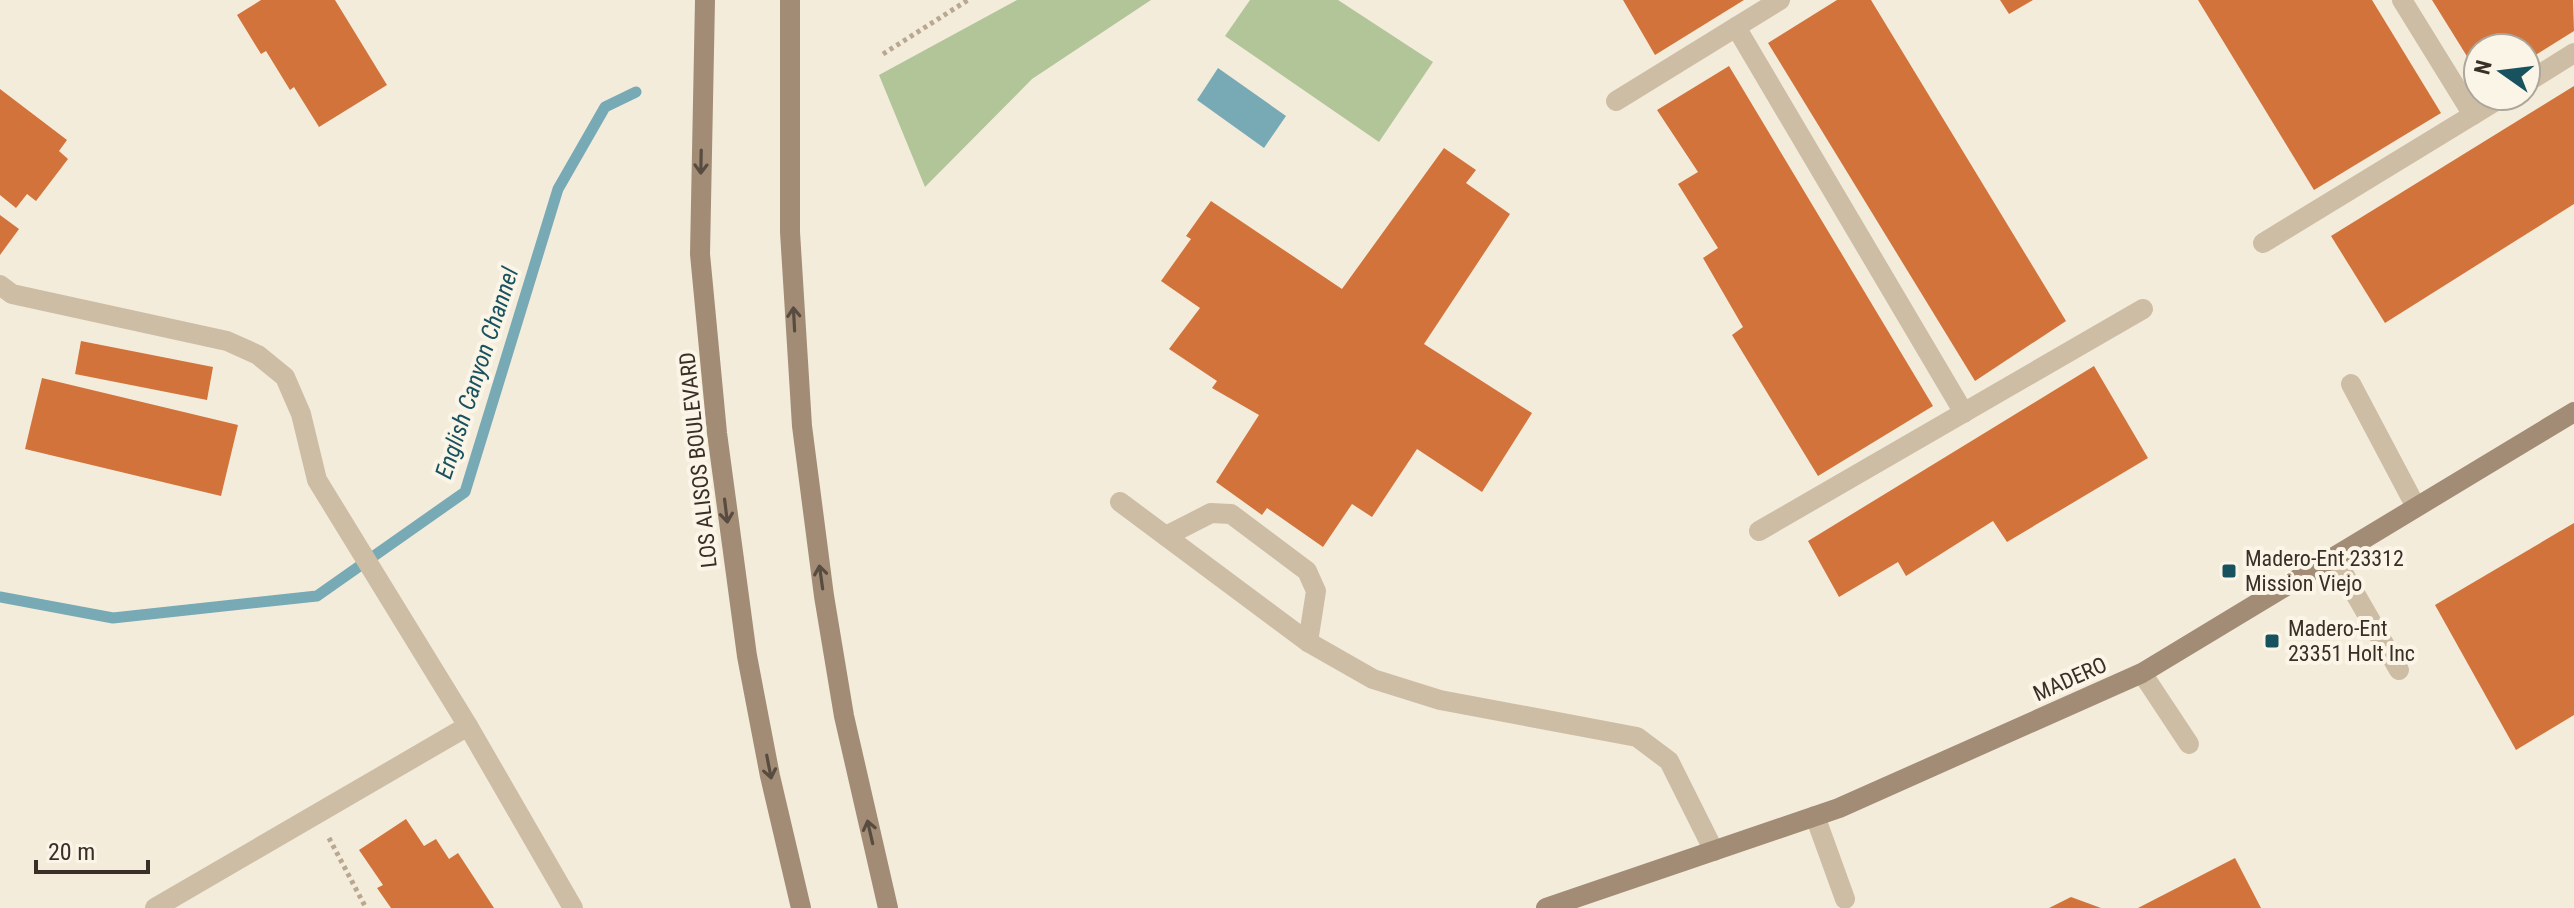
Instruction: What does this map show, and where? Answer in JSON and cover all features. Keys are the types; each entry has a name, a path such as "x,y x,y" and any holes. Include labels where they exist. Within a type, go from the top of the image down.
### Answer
{"main road":[{"name":"LOS ALISOS BOULEVARD","path":"705,0 700,254 717,433 747,656 770,776 801,908"},
{"path":"790,0 790,232 802,426 822,583 844,716 888,908"},
{"name":"MADERO","path":"1546,908 1815,816 2142,673 2574,412"}],"lane":[{"path":"1616,101 1780,0"},
{"path":"2402,0 2473,115"},
{"path":"1736,27 1964,413"},
{"path":"2542,73 2574,53"},
{"path":"2263,243 2478,112"},
{"path":"0,285 12,294 227,341 258,355 285,377 301,414 317,480 468,726 573,908"},
{"path":"1759,531 2143,309"},
{"path":"2351,384 2416,507"},
{"path":"1120,502 1308,642 1373,679 1440,700 1637,737 1669,761 1714,851"},
{"path":"1166,536 1211,513 1231,514 1307,571 1316,591 1308,642"},
{"path":"2334,557 2399,670"},
{"path":"2142,673 2189,744"},
{"path":"155,908 468,726"},
{"path":"1815,816 1845,899"}],"path":[{"path":"883,54 968,0"},
{"path":"345,868 366,908"}],"green space":[{"path":"1017,0 1151,0 1032,79 925,187 879,75"},
{"path":"1250,0 1338,0 1433,62 1379,142 1225,36"}],"water":[{"path":"1218,68 1286,116 1264,148 1197,100"}],"building":[{"path":"261,0 335,0 387,85 319,127 294,87 290,90 266,51 261,54 237,15"},
{"path":"1623,0 1744,0 1655,55"},
{"path":"1837,0 1871,0 2066,321 1975,381 1768,43"},
{"path":"2000,0 2033,0 2009,14"},
{"path":"2198,0 2372,0 2441,113 2314,190"},
{"path":"2432,0 2573,0 2574,31 2542,51 2542,32 2462,32 2462,48"},
{"path":"1729,66 1933,406 1818,476 1732,335 1743,327 1703,258 1718,248 1678,184 1698,172 1657,110"},
{"path":"2574,86 2574,204 2385,323 2331,236 2532,112 2542,112 2542,106"},
{"path":"0,89 67,140 59,151 68,159 36,201 27,194 16,208 0,195"},
{"path":"1444,148 1476,170 1466,183 1510,214 1424,344 1532,413 1482,492 1417,449 1372,517 1352,504 1323,547 1267,508 1262,515 1216,482 1259,415 1212,388 1217,381 1169,349 1200,308 1161,281 1191,239 1186,236 1211,201 1342,289"},
{"path":"0,215 19,229 0,255"},
{"path":"81,341 213,367 207,400 75,374"},
{"path":"2094,366 2148,458 2007,542 1993,521 1906,576 1898,562 1839,597 1808,541"},
{"path":"42,378 238,425 221,496 25,449"},
{"path":"2574,523 2574,715 2516,750 2435,605"},
{"path":"406,819 424,846 436,839 449,859 458,853 494,908 391,908 377,888 383,885 359,850"},
{"path":"2235,858 2261,908 2138,908"},
{"path":"2071,897 2101,908 2049,908"}],"waterway":[{"name":"English Canyon Channel","path":"0,597 113,618 317,596 465,492 558,189 605,107 636,92"}],"place":[{"name":"Madero-Ent 23312 Mission Viejo","path":"2229,571"},
{"name":"Madero-Ent 23351 Holt Inc","path":"2272,641"}]}
